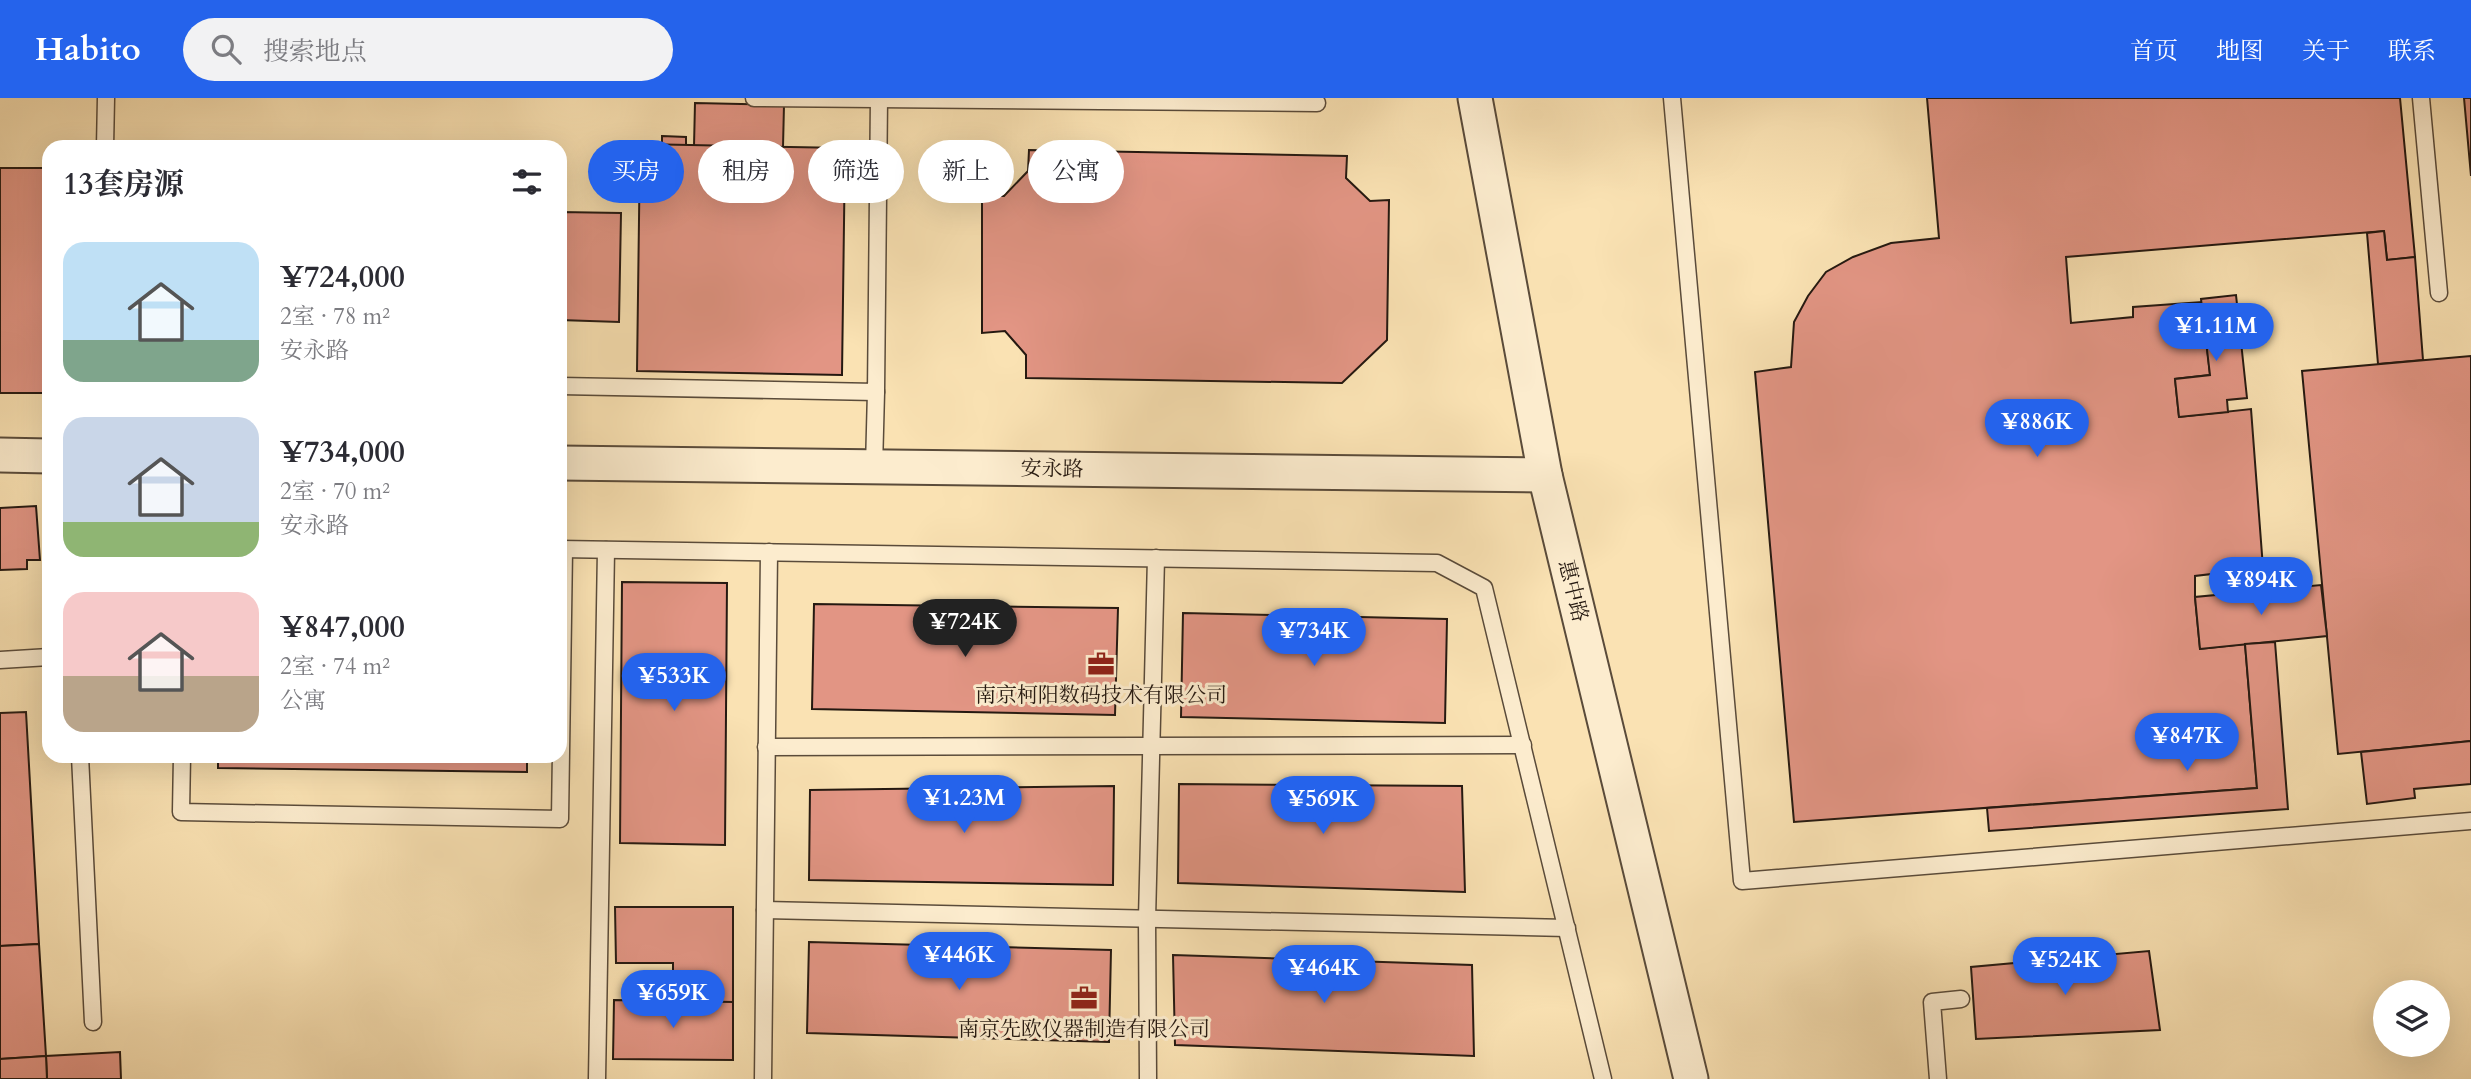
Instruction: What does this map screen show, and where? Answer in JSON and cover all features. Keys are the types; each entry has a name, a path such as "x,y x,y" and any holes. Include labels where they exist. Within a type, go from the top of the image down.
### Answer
{"street":[{"name":"惠中路","path":"1475,98 1545,475 1691,1079"},
{"path":"0,455 42,456"},
{"name":"安永路","path":"567,463 1545,475"}],"lane":[{"path":"105,140 106,98"},
{"path":"754,98 1317,103"},
{"path":"1672,98 1742,881 2471,821"},
{"path":"2421,98 2440,293"},
{"path":"874,467 880,99"},
{"path":"567,386 876,392"},
{"path":"567,549 1437,562 1484,587 1604,1079"},
{"path":"597,1079 606,550"},
{"path":"763,1079 769,552"},
{"path":"1148,1079 1147,919 1156,558"},
{"path":"0,660 42,657"},
{"path":"766,747 1522,746"},
{"path":"80,763 93,1022"},
{"path":"182,763 181,812 560,819 560,763"},
{"path":"765,910 1567,928"},
{"path":"1938,1079 1932,1002 1961,999"}],"building":[{"path":"1927,98 2400,98 2415,257 2387,260 2384,231 2066,257 2071,323 2133,317 2133,307 2202,302 2210,375 2175,379 2179,417 2251,409 2263,568 2195,576 2195,597 2200,649 2245,644 2257,788 1794,822 1755,372 1791,367 1794,322 1808,296 1826,272 1853,257 1891,243 1939,238"},
{"path":"2464,98 2471,98 2471,176"},
{"path":"695,103 784,105 783,140 698,140 698,146 694,146"},
{"path":"662,136 686,137 686,145 684,140 662,140"},
{"path":"684,145 698,145 698,203 794,203 794,147 808,147 808,203 844,203 842,375 637,371 639,203 684,203"},
{"path":"1124,152 1347,156 1346,178 1370,201 1389,200 1387,340 1342,383 1026,378 1026,355 1005,331 982,333 982,203 1014,203 1014,186 1028,171 1028,203 1124,203"},
{"path":"0,168 42,168 42,393 0,393"},
{"path":"567,212 621,213 619,322 567,320"},
{"path":"2384,231 2387,260 2415,257 2423,360 2378,364 2367,233"},
{"path":"2236,295 2247,398 2227,400 2228,412 2179,417 2175,379 2210,375 2201,299"},
{"path":"2471,356 2471,741 2338,754 2302,371"},
{"path":"36,506 40,560 27,560 27,569 0,570 0,508"},
{"path":"622,582 727,583 725,845 620,843"},
{"path":"2321,585 2327,636 2200,649 2195,597"},
{"path":"814,604 1118,608 1115,715 812,709"},
{"path":"1183,613 1447,619 1445,723 1181,717"},
{"path":"2275,642 2288,809 1989,831 1987,808 2257,788 2245,644"},
{"path":"26,712 39,944 0,946 0,713"},
{"path":"2471,741 2471,784 2414,789 2415,798 2367,804 2361,752"},
{"path":"218,763 527,763 527,772 218,768"},
{"path":"1179,784 1462,786 1465,892 1178,883"},
{"path":"1114,786 1113,885 809,880 810,790"},
{"path":"615,907 733,907 733,1002 673,1002 673,963 616,963"},
{"path":"809,942 1111,950 1109,1042 807,1033"},
{"path":"39,944 46,1056 0,1059 0,946"},
{"path":"2149,951 2160,1030 1976,1039 1971,967"},
{"path":"1173,955 1472,965 1474,1056 1175,1045"},
{"path":"614,1000 733,1002 733,1060 613,1059"},
{"path":"120,1052 121,1079 47,1079 46,1056"},
{"path":"46,1056 47,1079 0,1079 0,1059"}],"place":[{"name":"南京柯阳数码技术有限公司","path":"1101,664"},
{"name":"南京先欧仪器制造有限公司","path":"1084,998"}]}
